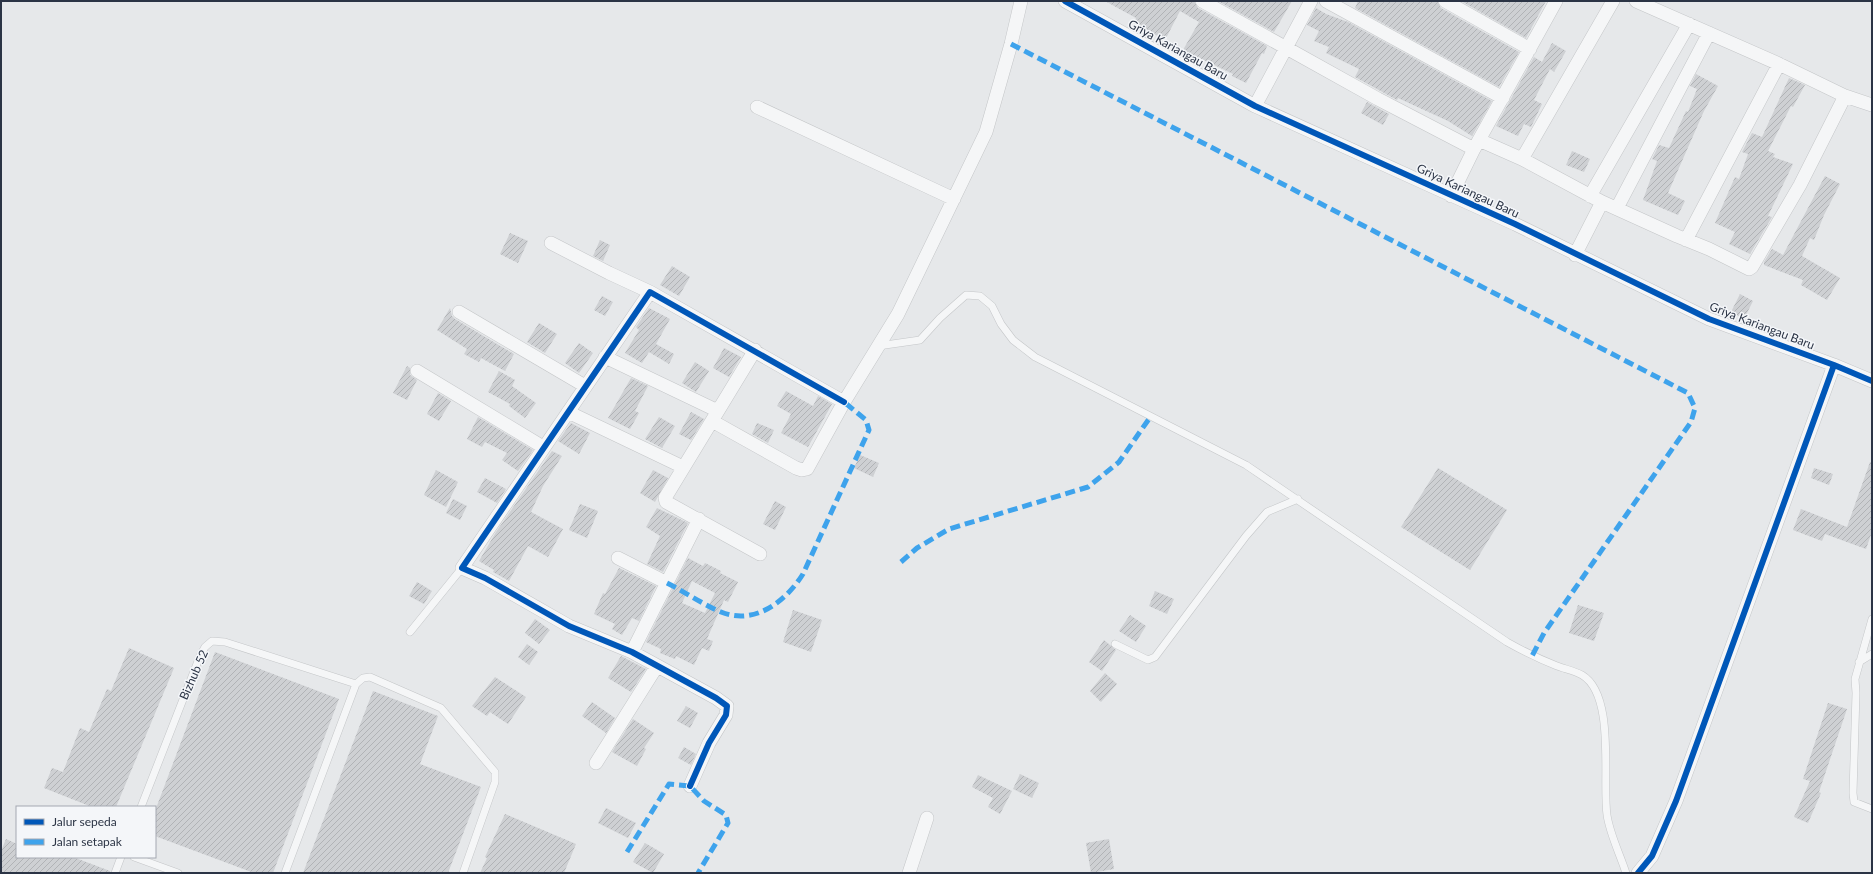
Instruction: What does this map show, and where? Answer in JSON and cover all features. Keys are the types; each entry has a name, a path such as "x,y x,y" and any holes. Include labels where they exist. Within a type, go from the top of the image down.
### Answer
{"street":[{"path":"605,357 715,416 802,470 807,469 844,402 898,314 986,132 1011,44 1021,1"},
{"name":"Griya Kariangau Baru","path":"1067,1 1256,106 1452,196 1716,322 1834,365 1872,381"},
{"path":"1202,1 1378,99 1476,145 1522,158 1602,202 1709,249 1749,269 1800,184 1845,96"},
{"path":"1256,106 1311,1"},
{"path":"1326,1 1503,98"},
{"path":"1445,1 1530,49"},
{"path":"1452,196 1476,145 1556,1"},
{"path":"1522,158 1613,1"},
{"path":"1636,1 1779,64 1845,96 1872,105"},
{"path":"1590,196 1689,24"},
{"path":"1617,208 1709,33"},
{"path":"1686,240 1779,64"},
{"path":"757,107 954,199"},
{"path":"1575,255 1602,202"},
{"path":"551,243 650,292 755,350 844,402"},
{"path":"650,292 462,568 485,578 569,626 632,652 716,698 727,706 726,715 709,744 690,786"},
{"path":"459,312 585,386"},
{"path":"755,350 665,498 666,502 760,554"},
{"path":"1638,873 1652,856 1676,801 1834,365"},
{"path":"417,371 543,447"},
{"path":"568,412 683,467"},
{"path":"632,652 699,519"},
{"path":"618,558 667,583"},
{"path":"596,763 657,666"},
{"path":"909,873 927,818"}],"lane":[{"path":"878,346 920,340 940,318 966,295 980,296 992,306 1001,324 1013,340 1035,357 1246,465 1507,642 1532,656 1583,676 1595,689 1602,706 1604,726 1605,800 1607,817 1626,873"},
{"path":"1114,644 1148,660 1155,657 1246,536 1267,512 1298,499"},
{"path":"410,632 462,568"},
{"path":"1872,619 1855,679 1856,693 1853,794 1854,802 1872,809"},
{"name":"Bizhub 52","path":"140,806 200,656 205,647 212,641 224,642 356,684"},
{"path":"1859,662 1872,654"},
{"path":"285,873 356,684 363,678 370,677 441,708 495,772 495,782 462,873"},
{"path":"115,873 121,858"},
{"path":"137,858 178,873"}],"building":[{"path":"1105,1 1194,1 1198,8 1267,46 1264,54 1262,53 1246,83 1232,76 1233,74 1183,50 1199,22 1180,11 1165,40 1134,23 1136,18"},
{"path":"1218,1 1292,1 1274,32"},
{"path":"1358,1 1437,1 1441,8 1519,52 1499,87 1355,8"},
{"path":"1461,1 1546,1 1526,38"},
{"path":"1316,8 1326,14 1348,22 1492,101 1472,136 1448,121 1398,98 1397,100 1355,77 1359,69 1326,53 1329,47 1314,41 1319,31 1307,25"},
{"path":"1552,43 1566,51 1554,72 1550,69 1534,100 1542,104 1531,127 1524,124 1518,136 1496,126 1534,57 1542,62"},
{"path":"1696,74 1718,86 1704,111 1668,193 1685,201 1678,215 1643,200 1657,161 1652,159 1659,145 1669,148 1686,111 1688,112 1697,89 1690,86"},
{"path":"1789,78 1805,85 1793,107 1791,106 1768,151 1775,154 1773,157 1793,164 1768,216 1772,217 1750,254 1729,244 1735,232 1715,223 1735,177 1739,179 1748,154 1742,152 1752,133 1762,137"},
{"path":"1367,102 1389,114 1383,125 1361,113"},
{"path":"1572,151 1590,159 1584,172 1566,165"},
{"path":"1825,176 1840,184 1824,215 1814,240 1810,238 1802,256 1840,278 1827,300 1801,285 1803,280 1764,265 1764,262 1772,249 1783,255"},
{"path":"510,233 528,241 518,263 500,254"},
{"path":"600,240 610,245 603,261 593,256"},
{"path":"672,266 690,277 679,296 660,285"},
{"path":"1740,294 1753,301 1744,319 1731,312"},
{"path":"602,296 613,302 605,316 594,310"},
{"path":"450,308 452,316 455,319 514,354 505,371 481,358 479,362 464,354 467,349 437,330"},
{"path":"649,308 670,319 656,344 674,354 669,364 649,352 642,363 625,353 639,330 636,327"},
{"path":"539,323 557,334 545,353 527,342"},
{"path":"579,343 593,353 579,373 565,363"},
{"path":"724,348 741,357 729,377 713,368"},
{"path":"695,362 709,371 696,392 682,383"},
{"path":"407,366 410,368 410,375 417,380 407,400 393,393"},
{"path":"499,371 515,380 512,386 536,403 525,418 509,406 510,404 488,392"},
{"path":"631,378 648,386 635,411 639,413 630,429 608,418"},
{"path":"786,391 813,406 818,396 832,404 808,447 781,433 791,414 777,406"},
{"path":"438,393 451,401 439,421 427,414"},
{"path":"691,412 704,419 691,440 679,434"},
{"path":"478,417 533,450 518,471 502,460 507,453 485,442 482,447 467,439"},
{"path":"659,417 675,426 662,448 645,439"},
{"path":"571,423 590,433 579,454 558,441"},
{"path":"757,423 774,430 768,443 752,434"},
{"path":"552,451 562,456 543,486 531,512 563,529 548,557 528,546 509,581 493,572 494,570 479,561 496,532"},
{"path":"860,455 879,463 873,477 854,468"},
{"path":"1870,462 1872,462 1872,532 1866,549 1825,534 1822,541 1793,530 1801,509 1847,527"},
{"path":"1438,468 1507,510 1470,570 1401,527"},
{"path":"1814,468 1833,474 1829,485 1811,478"},
{"path":"436,470 458,482 446,507 424,495"},
{"path":"653,470 668,478 655,502 640,493"},
{"path":"485,478 506,489 497,503 477,492"},
{"path":"453,499 467,506 460,520 446,513"},
{"path":"775,501 786,507 775,530 763,524"},
{"path":"580,504 598,511 587,538 569,530"},
{"path":"657,508 688,523 663,572 647,564 660,536 646,527"},
{"path":"688,558 703,566 705,563 738,582 728,602 724,600 707,639 713,641 709,651 702,648 694,665 676,656 675,659 660,653 661,649 646,642","holes":["692,581 715,593 705,613 682,603"]},
{"path":"619,568 656,586 639,621 632,618 622,635 612,629 615,624 594,614 603,593 605,594"},
{"path":"417,582 432,591 424,604 409,596"},
{"path":"1155,591 1174,599 1167,614 1149,606"},
{"path":"1578,605 1604,613 1594,641 1569,633"},
{"path":"793,610 822,620 811,652 783,642"},
{"path":"1130,615 1146,626 1136,642 1119,631"},
{"path":"535,619 550,630 539,644 525,633"},
{"path":"1104,640 1116,650 1102,671 1089,662"},
{"path":"527,644 538,652 529,665 518,657"},
{"path":"129,648 174,668 116,806 89,806 44,788 52,768 63,772 80,728 89,732 107,689 111,691"},
{"path":"215,652 339,699 273,873 254,873 156,836 156,808"},
{"path":"621,656 646,669 631,692 608,678"},
{"path":"1105,673 1117,684 1101,702 1090,691"},
{"path":"495,677 526,697 508,724 490,712 487,716 472,706"},
{"path":"373,691 438,716 420,764 481,787 448,873 303,873"},
{"path":"592,702 615,718 606,733 582,716"},
{"path":"1828,703 1847,709 1819,792 1821,793 1808,823 1794,817 1810,781 1803,779"},
{"path":"686,706 698,713 690,728 677,721"},
{"path":"633,719 654,733 644,748 646,749 637,766 612,752"},
{"path":"684,747 696,754 691,765 678,758"},
{"path":"1020,774 1039,783 1032,798 1013,789"},
{"path":"978,775 1012,791 1000,814 988,807 993,798 972,787"},
{"path":"606,808 636,823 628,838 598,823"},
{"path":"505,814 576,844 564,873 480,873 487,858 485,857"},
{"path":"6,839 16,844 16,858 76,858 110,871 110,873 1,873 1,851"},
{"path":"1109,839 1114,869 1091,873 1086,843"},
{"path":"645,843 664,854 653,873 633,862"}],"marked path":[{"path":"1011,44 1688,393 1695,408 1691,422 1544,633 1532,656"},
{"path":"667,583 721,612 746,616 757,613 779,602 788,593 803,574 869,430 866,420 844,402"},
{"path":"901,562 917,548 949,529 1088,487 1119,462 1151,416"},
{"path":"627,852 669,784 690,786 704,801 726,815 728,823 698,873"}],"cycle path":[{"path":"1065,1 1255,106 1515,224 1709,319 1834,365 1872,381"},
{"path":"690,786 709,743 726,715 727,706 716,698 632,652 569,626 485,578 462,568 650,292 844,402"},
{"path":"1638,873 1652,856 1676,801 1834,365"}]}
